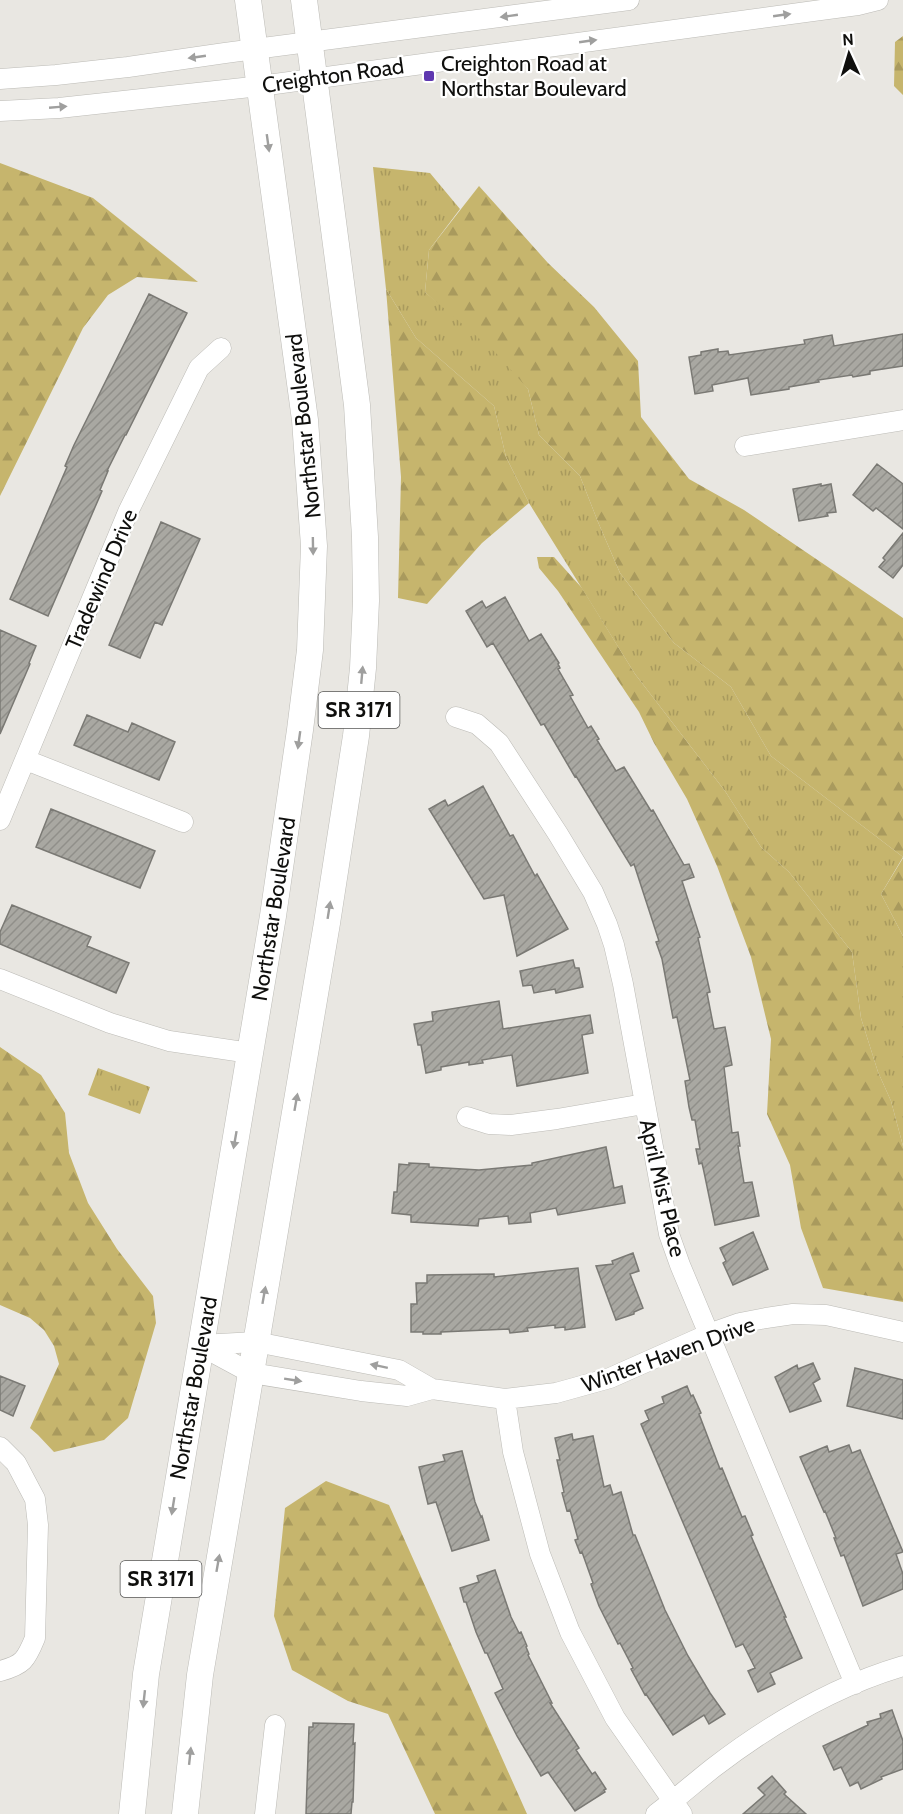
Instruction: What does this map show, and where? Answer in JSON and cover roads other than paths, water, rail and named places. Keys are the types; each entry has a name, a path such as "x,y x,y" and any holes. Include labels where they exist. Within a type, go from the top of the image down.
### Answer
{"main road":[{"name":"Northstar Boulevard","path":"132,1814 146,1674 273,916 310,650 314,546 305,420 248,0"},
{"name":"SR 3171","path":"185,1814 200,1674 328,912 356,736 363,668 365,537 357,405 303,0"}],"street":[{"name":"Creighton Road","path":"0,79 128,68 629,0"},
{"name":"Creighton Road","path":"0,111 59,108 260,86 878,0"},
{"name":"Tradewind Drive","path":"0,820 128,512 199,368 221,348"},
{"path":"745,446 903,420"},
{"name":"April Mist Place","path":"456,717 477,724 499,742 558,834 592,892 607,924 623,984 669,1234 680,1266 855,1684"},
{"path":"26,760 183,822"},
{"path":"0,979 120,1026 170,1041 250,1053"},
{"path":"467,1117 489,1124 511,1125 644,1104"},
{"name":"Winter Haven Drive","path":"200,1345 256,1342 399,1370 432,1389 506,1399 556,1393 610,1378 709,1334 740,1323 793,1314 826,1315 903,1332"},
{"name":"Winter Haven Drive","path":"200,1345 251,1373 407,1396 432,1389"},
{"path":"506,1399 513,1452 522,1487 540,1554 561,1611 615,1718 678,1808"},
{"path":"0,1447 16,1463 28,1482 35,1499 38,1525 35,1638 29,1653 17,1666 0,1671"},
{"path":"656,1814 678,1808 713,1768 785,1720 855,1684 903,1666"},
{"path":"265,1814 275,1725"}],"place":[{"name":"Creighton Road at Northstar Boulevard","path":"429,76"}]}
